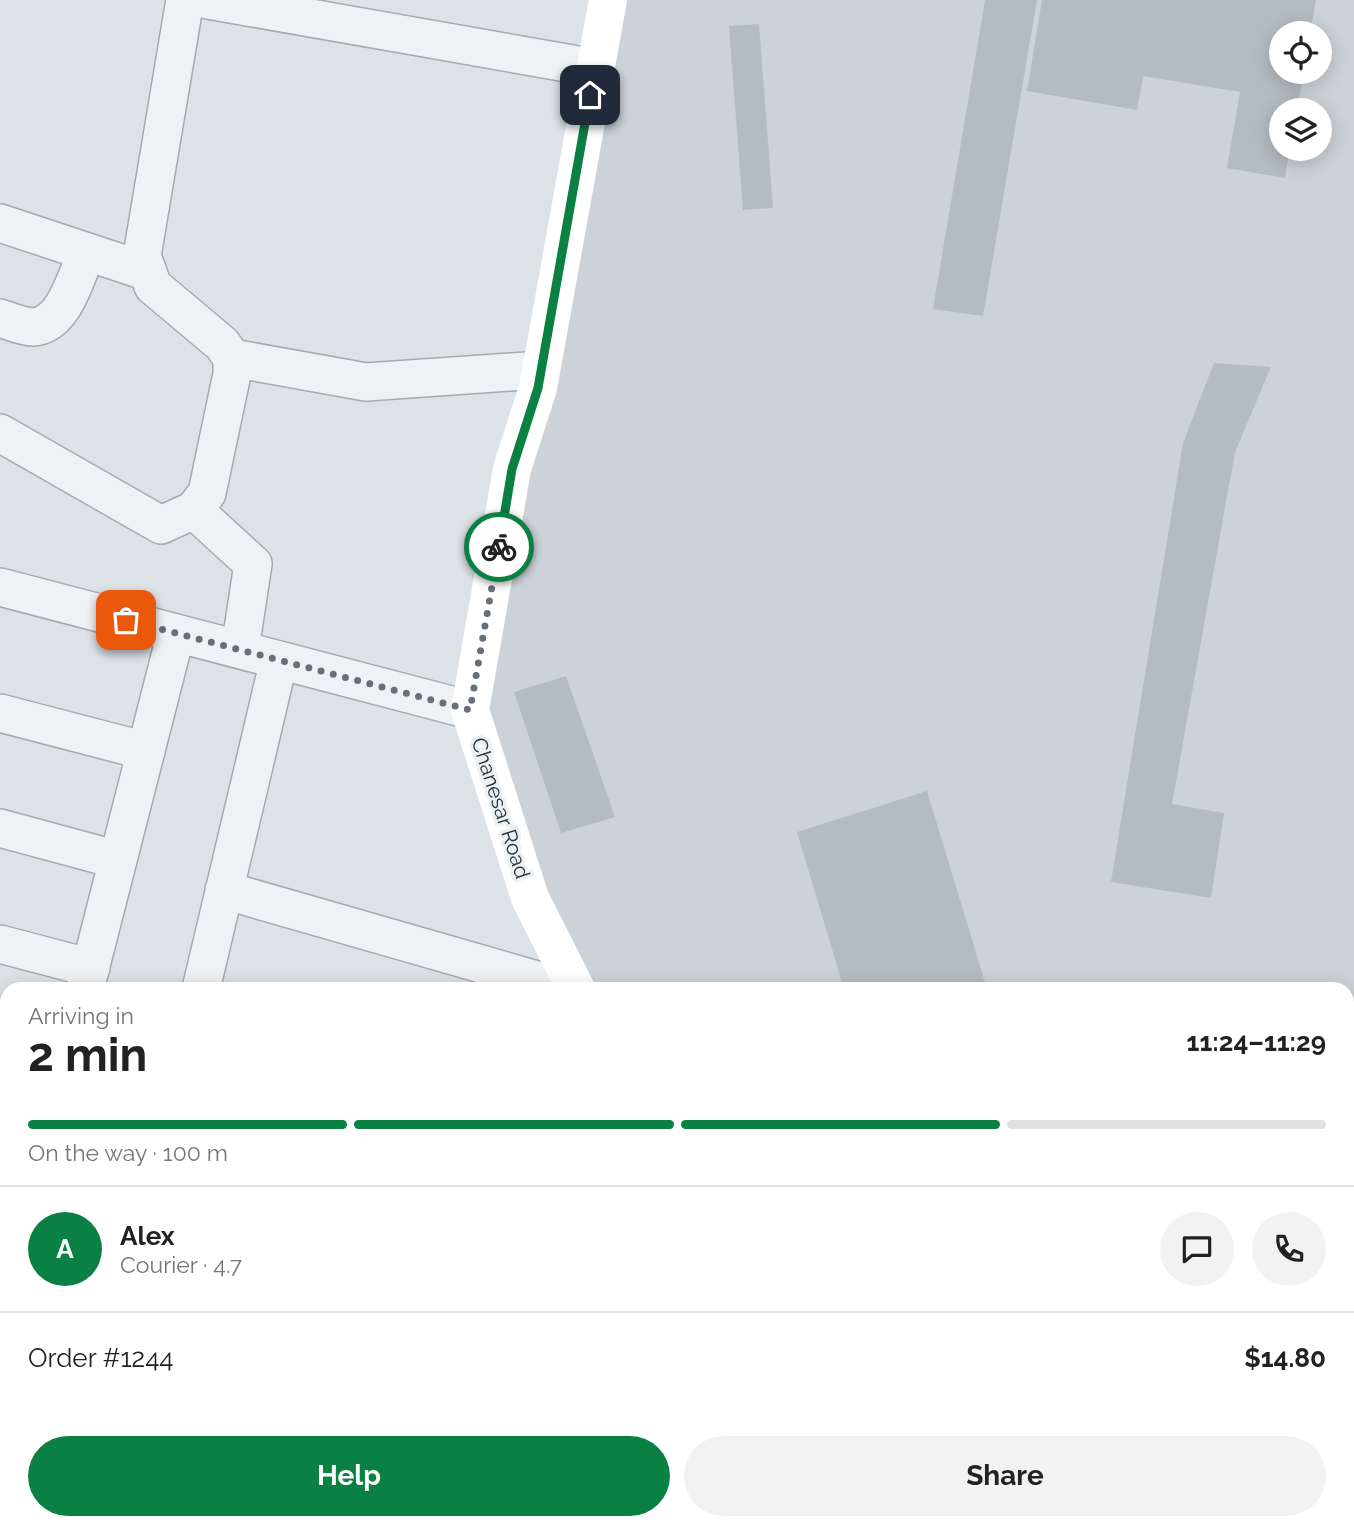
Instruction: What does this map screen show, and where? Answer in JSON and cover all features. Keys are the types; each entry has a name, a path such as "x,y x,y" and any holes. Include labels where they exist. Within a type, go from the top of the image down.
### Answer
{"street":[{"path":"0,433 161,525 194,510 207,494 213,476 232,374 232,358 222,344 153,286 145,271 142,256 185,0"},
{"path":"208,0 595,68"},
{"name":"Chanesar Road","path":"572,982 530,898 470,710 512,469 538,388 608,0"},
{"path":"0,223 145,271"},
{"path":"0,318 33,327 51,320 63,307 87,252"},
{"path":"232,358 366,382 540,370"},
{"path":"194,510 253,564 240,649"},
{"path":"0,587 470,710"},
{"path":"0,944 88,978 176,633"},
{"path":"203,982 279,660"},
{"path":"0,712 146,751"},
{"path":"0,828 118,860"},
{"path":"224,890 544,982"}],"shaded area":[{"path":"594,0 1354,0 1354,982 573,982 470,710"}],"building":[{"path":"985,0 1037,0 983,316 933,309"},
{"path":"1042,0 1316,0 1312,21 1269,21 1269,84 1302,84 1299,98 1269,98 1269,161 1288,161 1285,178 1227,168 1240,92 1143,76 1137,110 1027,91"},
{"path":"759,24 773,208 743,210 729,26"},
{"path":"1214,363 1271,367 1235,452 1172,804 1224,813 1211,898 1111,882 1183,443"},
{"path":"566,676 615,817 561,833 514,692"},
{"path":"927,791 985,982 842,982 797,832"}],"way so far":[{"path":"126,620 470,710 499,547"}],"route":[{"path":"499,547 512,469 538,388 590,95"}]}
